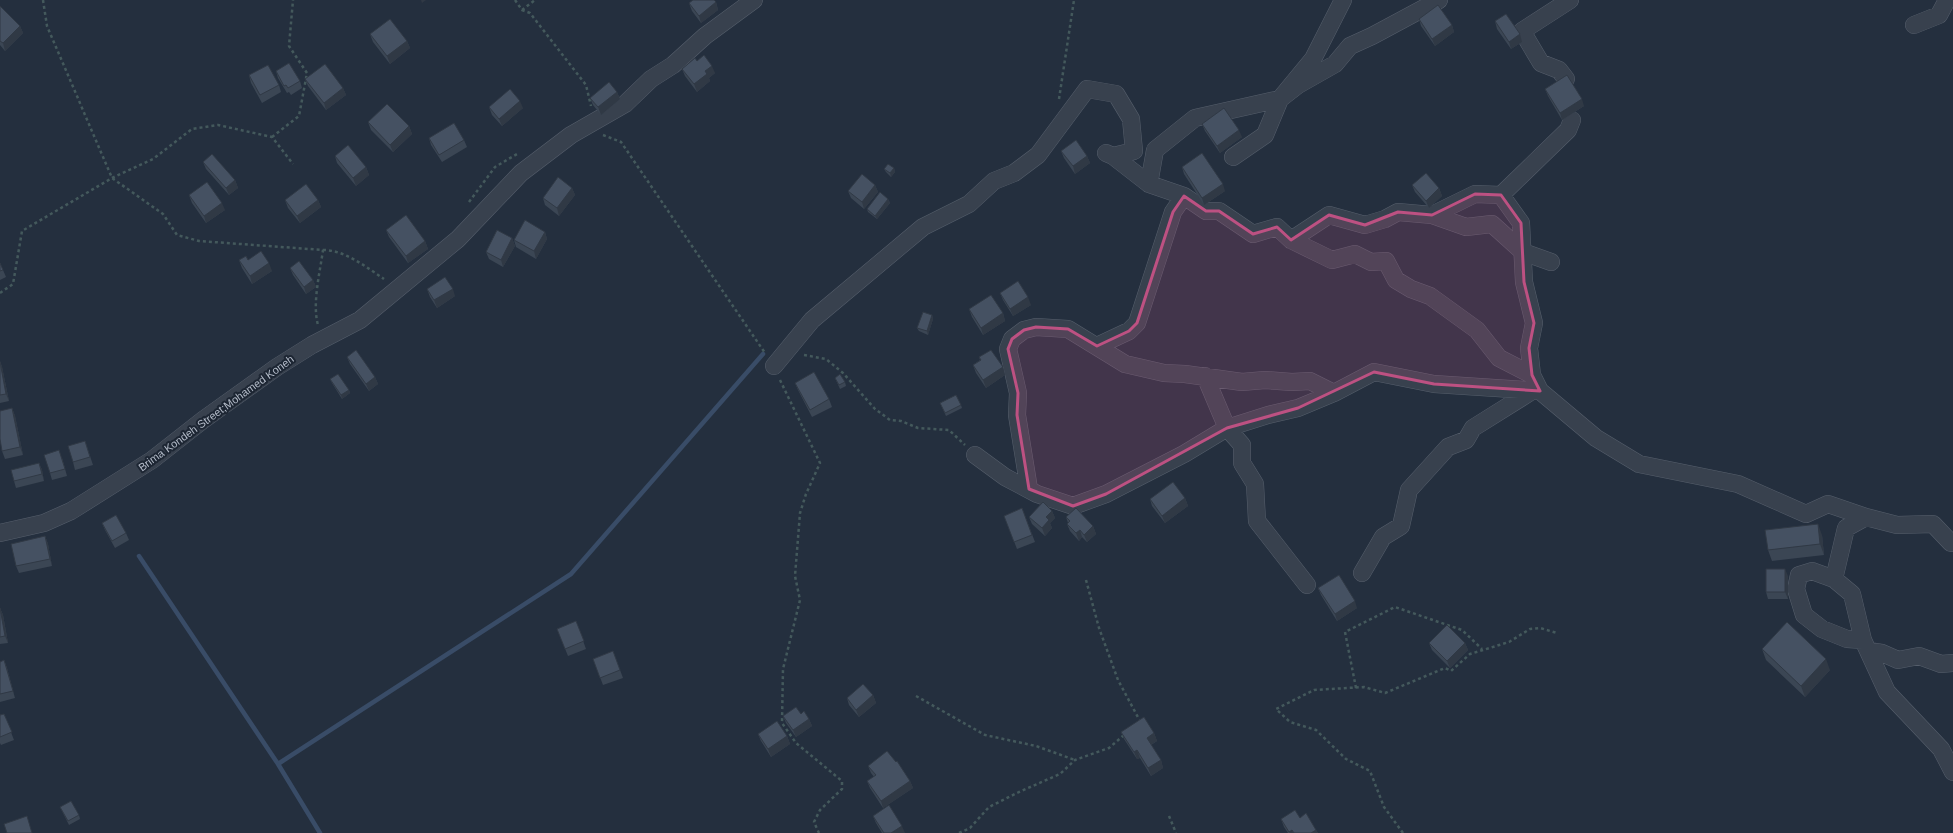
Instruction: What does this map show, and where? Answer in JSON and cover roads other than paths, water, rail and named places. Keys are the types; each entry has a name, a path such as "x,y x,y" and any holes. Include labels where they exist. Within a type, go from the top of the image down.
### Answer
{"street":[{"name":"Brima Kondeh Street;Mohamed Koneh","path":"0,533 44,523 71,511 152,460 203,420 271,372 312,345 360,320 458,239 521,173 571,136 625,104 651,79 673,66 706,36 754,0"},
{"path":"1233,157 1265,135 1280,98 1313,59 1343,0"},
{"path":"1149,184 1155,150 1195,118 1280,98 1298,85 1335,64 1350,46 1372,36 1439,0"},
{"path":"1566,79 1559,70 1541,63 1522,32 1570,0"},
{"path":"1914,25 1939,16 1947,0"},
{"path":"774,366 812,320 923,227 969,204 984,193 994,181 1014,173 1038,155 1086,89 1116,94 1131,119 1134,151"},
{"path":"1432,215 1475,194 1501,195 1568,130 1572,120"},
{"path":"1155,150 1144,146 1134,151 1109,155 1149,184 1184,196 1206,210 1219,211 1253,234 1277,227 1291,240 1332,260 1355,254 1371,262 1386,261 1396,280 1411,290 1430,296 1477,330 1499,358 1596,438 1639,464 1738,484 1806,514 1828,504 1866,517 1897,525 1933,524 1951,543 1953,542"},
{"path":"1501,195 1521,223 1524,282 1534,324 1529,348 1534,386"},
{"path":"1097,346 1129,331 1138,323 1174,212 1184,196"},
{"path":"1291,240 1329,215 1366,225 1386,219 1398,212 1432,215 1466,227 1492,224 1523,252 1551,262"},
{"path":"1029,490 1017,415 1018,393 1008,349 1012,339 1024,330 1036,327 1068,328 1125,364 1164,373 1204,376 1242,382 1266,380 1292,382 1310,381 1334,392"},
{"path":"975,455 1005,477 1029,490 1073,506 1106,494 1184,454 1227,428 1268,415 1298,408 1374,372 1434,384 1534,386"},
{"path":"1204,376 1227,428 1242,445 1242,463 1255,484 1257,521 1307,585"},
{"path":"1362,572 1383,537 1401,526 1409,490 1448,447 1466,440 1473,428 1534,386"},
{"path":"1834,579 1846,528 1866,517"},
{"path":"1953,663 1941,664 1919,656 1898,660 1866,646 1822,629 1804,614 1796,588 1798,575 1812,571 1834,579 1852,594 1866,646 1887,692 1941,749 1953,772"}],"waterway":[{"path":"278,764 571,574 763,354"},
{"path":"139,556 278,764 320,833"}]}
